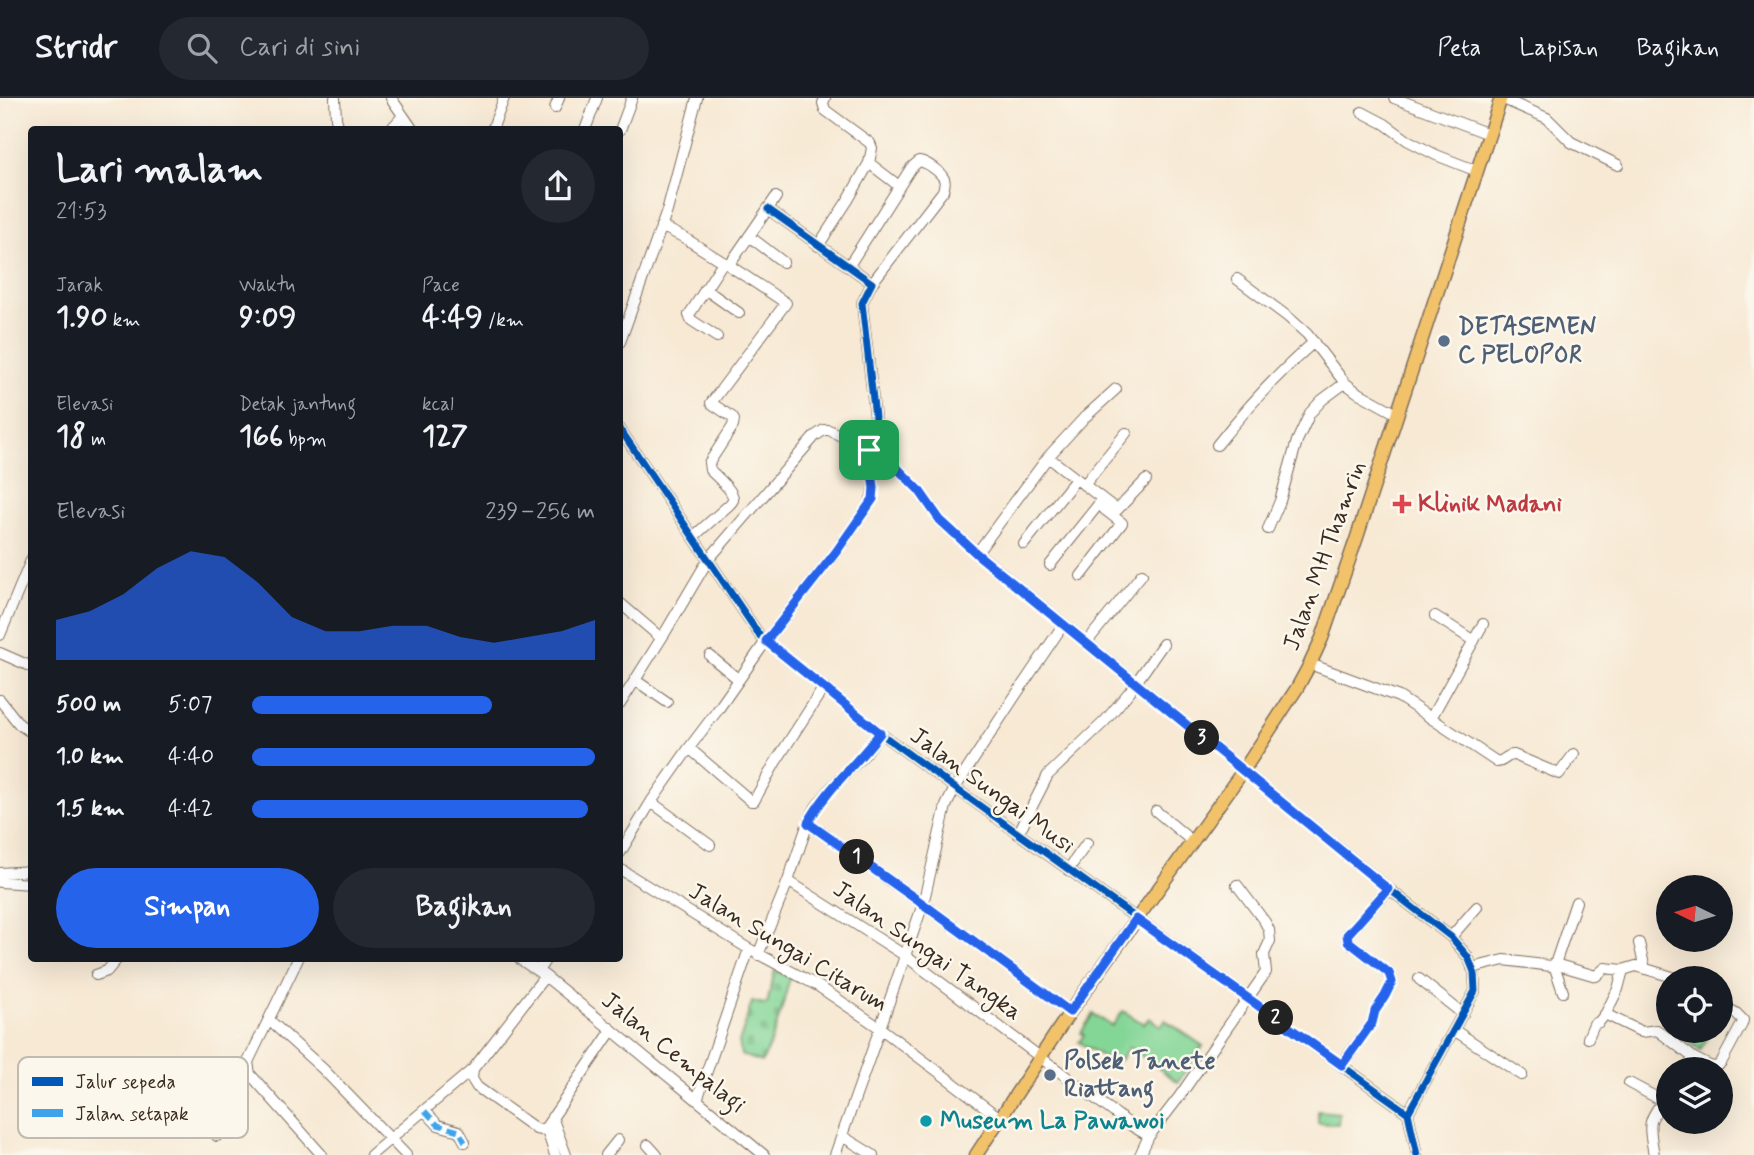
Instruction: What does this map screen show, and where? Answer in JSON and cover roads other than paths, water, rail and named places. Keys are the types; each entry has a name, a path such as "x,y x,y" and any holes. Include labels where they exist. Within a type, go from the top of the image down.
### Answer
{"main road":[{"name":"Jalan MH Thamrin","path":"976,1155 1070,1012 1243,771 1310,664 1322,638 1501,98"}],"street":[{"path":"335,98 338,126"},
{"path":"391,98 410,126"},
{"path":"494,126 504,98"},
{"path":"586,126 597,98"},
{"path":"622,126 632,98"},
{"path":"623,334 670,200 697,98"},
{"path":"818,246 869,163 872,146 825,110 825,98"},
{"path":"1394,98 1489,134"},
{"path":"1501,98 1547,118 1571,142 1618,165"},
{"path":"1362,113 1426,150 1477,171"},
{"path":"394,126 403,116"},
{"path":"623,848 651,802 738,679 836,552 873,499 869,450 875,417 862,303 872,283 943,191 945,183 941,175 921,160 916,163 848,267"},
{"path":"869,163 899,186"},
{"path":"725,263 732,263 776,197"},
{"path":"768,209 872,283"},
{"path":"661,226 691,242 786,303 711,403 734,420 708,466 732,492 733,502 693,537"},
{"path":"749,236 783,262"},
{"path":"717,337 689,318 689,313 725,263"},
{"path":"1237,279 1288,317 1314,342 1345,383 1397,414"},
{"path":"705,289 739,313"},
{"path":"1217,445 1284,368 1314,342"},
{"path":"1268,529 1280,501 1297,441 1310,413 1345,383"},
{"path":"977,554 1048,457 1084,418 1116,390"},
{"path":"623,699 708,560 820,432 834,432 869,450 895,466 919,490 940,520 977,554 1388,889 1451,937 1462,949 1472,968 1475,991 1408,1113 1417,1155"},
{"name":"Jalan Sungai Musi","path":"623,433 766,641 880,733 1408,1113"},
{"path":"1024,544 1126,433"},
{"path":"1048,457 1080,482 1122,523 1082,576"},
{"path":"1100,502 1118,510 1146,480"},
{"path":"1050,565 1100,502"},
{"path":"0,635 28,568"},
{"path":"1086,643 1142,575"},
{"path":"623,606 662,638"},
{"path":"1435,616 1474,640"},
{"path":"1431,718 1483,624"},
{"path":"835,1155 923,904 946,806 955,788 1063,625"},
{"path":"1018,834 1048,775 1105,721 1163,644"},
{"path":"0,653 28,665"},
{"path":"710,656 738,679"},
{"path":"1310,664 1393,694 1497,762 1514,755 1559,774 1574,754"},
{"path":"635,680 667,702"},
{"path":"689,748 754,801 824,687"},
{"path":"0,700 19,724 28,730"},
{"path":"697,1100 753,952 788,881 808,823 816,807 832,787 865,754 880,733"},
{"path":"651,802 710,845"},
{"path":"1156,811 1193,842"},
{"path":"808,823 1070,1012"},
{"path":"1068,870 1087,843"},
{"path":"0,873 28,871"},
{"name":"Jalan Sungai Citarum","path":"623,871 753,952 818,986 880,1028 1000,1118"},
{"name":"Jalan Sungai Tangka","path":"788,881 904,955 1149,1136"},
{"path":"0,882 28,884"},
{"path":"1140,1155 1149,1136 1266,972 1264,954 1270,941 1269,930 1237,885"},
{"path":"1342,1065 1372,1023 1375,1011 1392,982 1389,973 1348,941 1347,935 1388,889"},
{"path":"1563,992 1555,965 1576,902"},
{"path":"1451,937 1477,907"},
{"path":"1639,943 1644,969"},
{"path":"1472,968 1504,960 1555,965 1596,976 1605,968 1623,970 1636,966 1656,972"},
{"path":"96,975 107,971 114,962"},
{"path":"297,962 248,1062 248,1070 322,1155"},
{"name":"Jalan Cempalagi","path":"524,962 764,1155"},
{"path":"371,1155 473,1069 541,973 545,962"},
{"path":"1588,1038 1594,1024 1600,1022 1606,1013 1618,989 1623,970"},
{"path":"1419,979 1463,1014"},
{"path":"1733,1011 1743,1020 1754,1022"},
{"path":"1606,1013 1642,1032 1657,1030 1693,1057"},
{"path":"270,1020 323,1069 406,1155"},
{"path":"1725,1057 1743,1020"},
{"path":"473,1069 471,1079 477,1087 541,1130 546,1127 612,1030"},
{"path":"1454,1030 1522,1075"},
{"path":"1629,1083 1656,1094"},
{"path":"1654,1155 1650,1123 1656,1110"},
{"path":"425,1111 438,1125 461,1133 465,1142"},
{"path":"552,1117 566,1155"},
{"path":"546,1127 555,1155"},
{"path":"842,1136 873,1155"},
{"path":"606,1155 618,1140"},
{"path":"648,1145 657,1155"}],"place":[{"name":"DETASEMEN C PELOPOR","path":"1444,341"},
{"name":"Klinik Madani","path":"1402,504"},
{"name":"Polsek Tanete Riattang","path":"1050,1075"},
{"name":"Museum La Pawawoi","path":"926,1121"}]}
